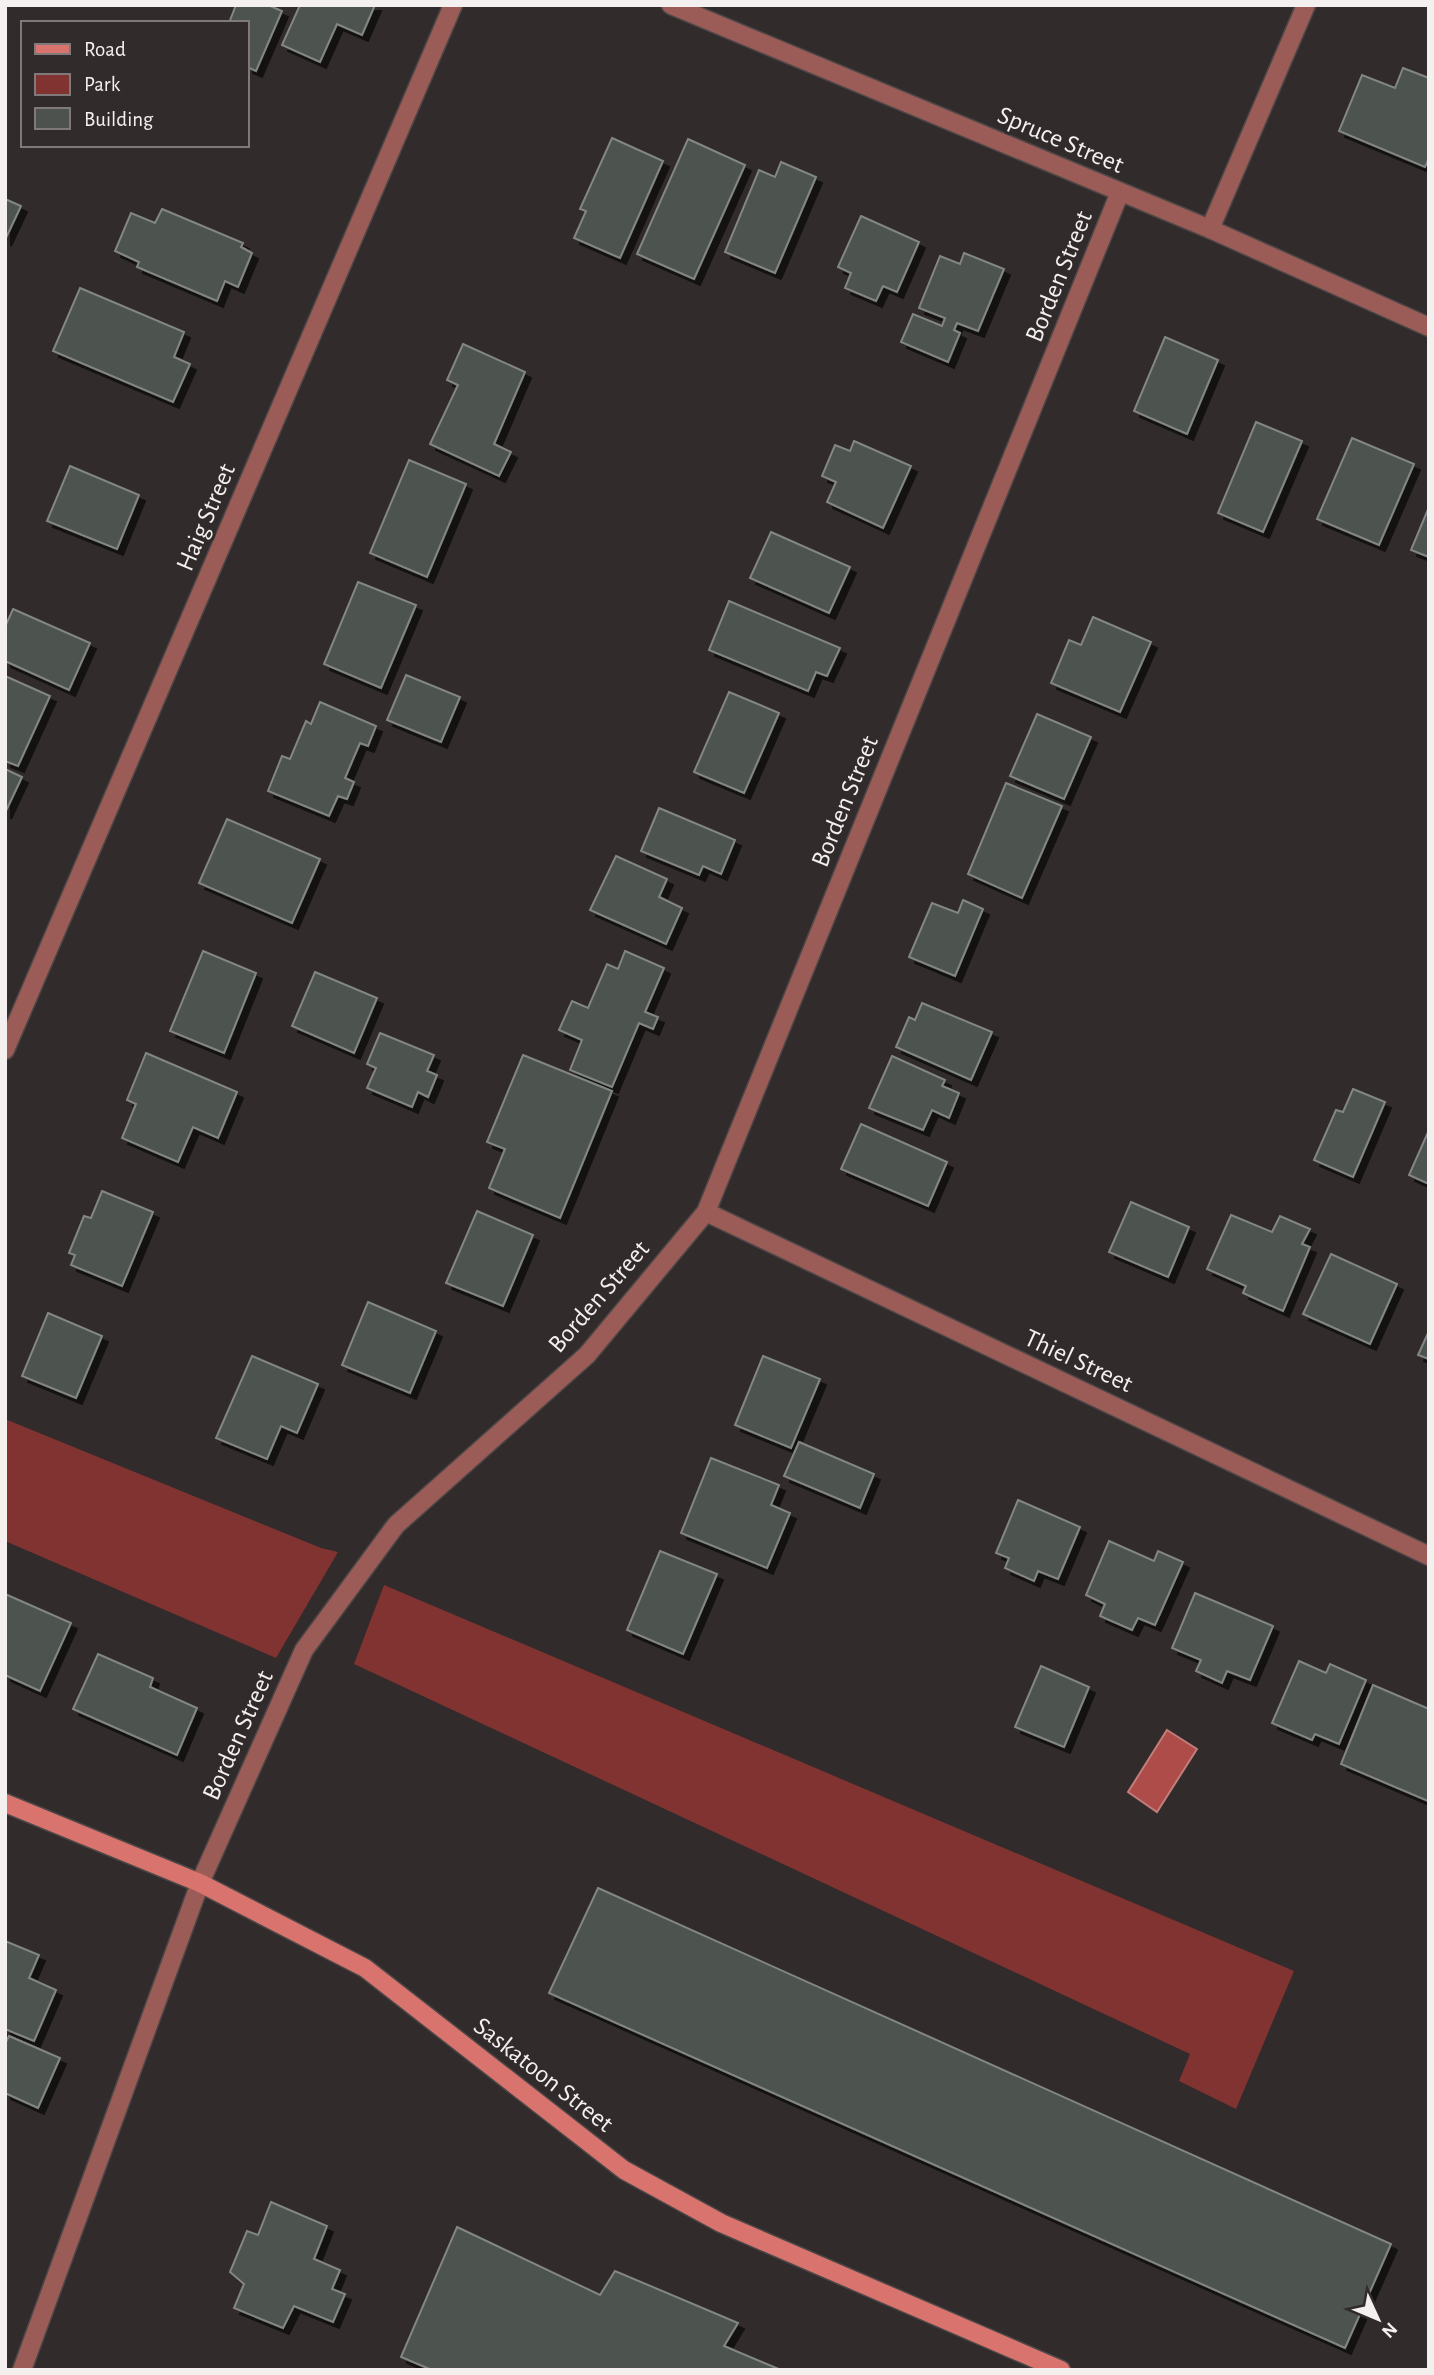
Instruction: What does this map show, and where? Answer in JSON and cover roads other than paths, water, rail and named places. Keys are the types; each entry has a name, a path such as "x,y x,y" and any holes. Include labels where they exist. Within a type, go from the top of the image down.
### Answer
{"street":[{"name":"Haig Street","path":"5,1050 453,5"},
{"name":"Spruce Street","path":"671,5 1210,229 1429,327"},
{"path":"1210,229 1307,5"},
{"name":"Borden Street","path":"22,2370 200,1883 304,1650 396,1525 587,1355 706,1212 1120,192"},
{"name":"Thiel Street","path":"706,1212 1429,1556"},
{"name":"Saskatoon Street","path":"5,1803 200,1883 365,1968 624,2170 721,2223 1061,2370"}]}
